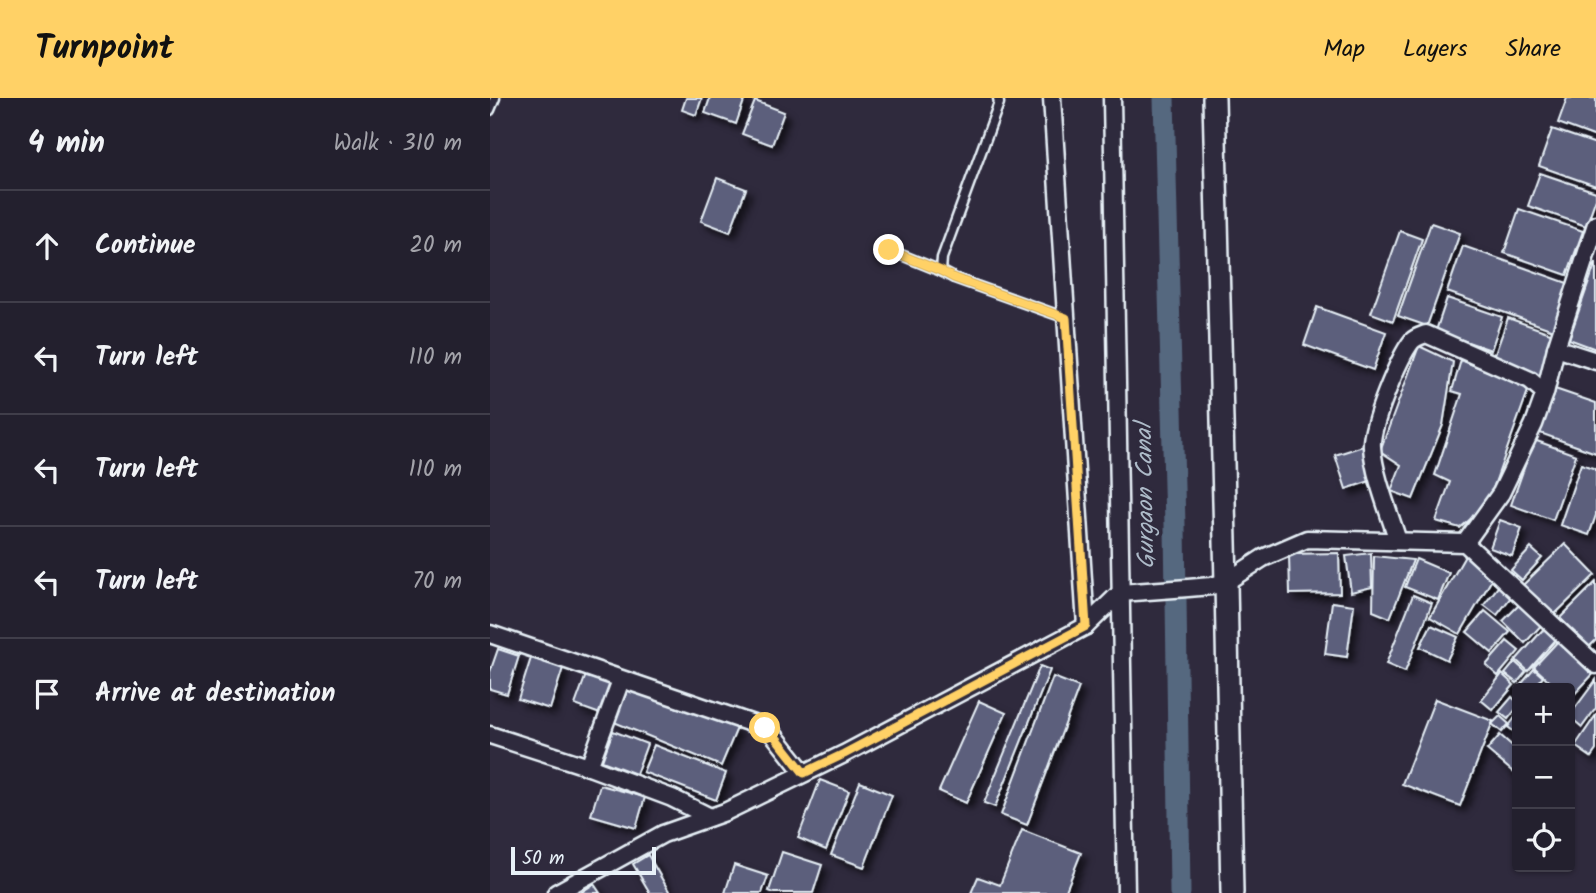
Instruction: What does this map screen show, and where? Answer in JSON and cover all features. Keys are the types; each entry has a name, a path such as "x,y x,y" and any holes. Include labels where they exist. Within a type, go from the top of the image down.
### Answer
{"street":[{"path":"1112,98 1125,893"},
{"path":"1214,98 1231,893"},
{"path":"1050,99 1086,626"},
{"path":"1465,543 1501,493 1534,424 1596,224"},
{"path":"1398,541 1371,442 1394,373 1414,338 1426,334 1530,380 1545,393"},
{"path":"1556,348 1596,360"},
{"path":"556,893 663,834 726,812 844,754 1086,626 1119,593 1211,586 1226,582 1263,558 1307,538 1465,543 1596,665"},
{"path":"490,634 765,728 774,735 804,773"},
{"path":"589,767 621,680"},
{"path":"490,735 589,767 672,798 710,817"}],"lane":[{"path":"490,110 495,98"},
{"path":"941,271 943,258 999,103 998,98"},
{"path":"889,250 954,278 1066,318"}],"building":[{"path":"686,98 702,98 696,115 682,110"},
{"path":"710,98 745,98 736,124 705,113"},
{"path":"1567,98 1596,98 1596,137 1558,123"},
{"path":"755,101 784,112 772,145 742,134"},
{"path":"1552,129 1596,144 1596,186 1539,166"},
{"path":"1540,173 1596,192 1586,226 1528,206"},
{"path":"717,178 746,189 730,232 701,221"},
{"path":"1519,209 1583,231 1567,275 1504,253"},
{"path":"1431,223 1460,233 1427,326 1398,316"},
{"path":"1400,231 1422,239 1393,321 1371,313"},
{"path":"1463,246 1573,285 1556,331 1447,292"},
{"path":"1596,262 1596,349 1569,339"},
{"path":"1447,298 1502,317 1491,350 1436,331"},
{"path":"1317,307 1386,332 1373,370 1304,345"},
{"path":"1508,318 1556,335 1541,377 1493,360"},
{"path":"1419,346 1453,362 1443,425 1413,499 1391,491 1401,465 1380,451"},
{"path":"1461,360 1529,388 1487,505 1460,528 1436,521 1450,482 1435,475 1462,394 1452,391"},
{"path":"1555,389 1596,403 1596,453 1540,433"},
{"path":"1534,440 1576,455 1553,520 1511,505"},
{"path":"1363,446 1373,480 1346,489 1335,455"},
{"path":"1581,464 1596,469 1596,515 1589,535 1560,525"},
{"path":"1500,520 1522,528 1512,556 1490,548"},
{"path":"1565,544 1595,575 1554,615 1523,585"},
{"path":"1531,548 1542,558 1522,580 1511,570"},
{"path":"1339,553 1340,593 1290,594 1289,554"},
{"path":"1371,553 1372,587 1351,592 1346,556"},
{"path":"1374,556 1413,560 1390,618 1373,611"},
{"path":"1465,556 1495,574 1460,634 1430,617"},
{"path":"1416,559 1449,573 1438,600 1405,587"},
{"path":"1596,582 1596,640 1589,647 1560,618"},
{"path":"1501,583 1514,593 1497,615 1484,605"},
{"path":"1413,595 1432,603 1405,672 1386,664"},
{"path":"1524,600 1545,621 1525,643 1503,621"},
{"path":"1332,602 1354,605 1347,657 1325,654"},
{"path":"1485,611 1510,632 1492,653 1467,632"},
{"path":"1548,624 1560,635 1528,671 1516,660"},
{"path":"1431,625 1458,637 1447,660 1420,647"},
{"path":"1561,638 1596,671 1575,694 1575,683 1552,683 1534,667"},
{"path":"1507,641 1519,651 1498,676 1486,665"},
{"path":"498,649 519,656 507,694 490,689 490,672"},
{"path":"531,658 563,668 550,709 518,699"},
{"path":"1515,662 1526,672 1517,683 1505,674"},
{"path":"1040,666 1050,670 995,807 984,803"},
{"path":"1534,669 1543,677 1538,683 1522,683"},
{"path":"587,672 615,682 603,715 575,705"},
{"path":"1502,674 1512,683 1512,687 1493,710 1481,700"},
{"path":"1053,677 1079,687 1027,825 1001,815"},
{"path":"1596,680 1596,708 1582,727 1575,721 1575,708"},
{"path":"630,684 737,728 721,766 614,722"},
{"path":"1512,697 1512,714 1508,719 1499,712"},
{"path":"1435,699 1493,721 1460,806 1402,784"},
{"path":"979,701 1006,713 966,803 939,791"},
{"path":"1596,715 1596,750 1591,757 1575,746"},
{"path":"1500,716 1509,724 1502,732 1492,724"},
{"path":"613,731 647,744 636,774 602,761"},
{"path":"1500,735 1512,746 1512,771 1487,750"},
{"path":"654,745 726,773 716,800 643,772"},
{"path":"820,780 849,791 826,850 798,838"},
{"path":"860,782 892,795 864,867 831,855"},
{"path":"600,785 645,797 636,828 591,815"},
{"path":"1022,830 1081,853 1065,893 971,893 978,877 1000,885"},
{"path":"782,852 822,865 813,893 769,891"},
{"path":"648,855 670,893 650,893 633,864"},
{"path":"734,865 768,876 762,893 725,893"},
{"path":"594,884 600,893 580,893"}],"waterway":[{"name":"Gurgaon Canal","path":"1164,98 1175,525 1180,893"}],"route":[{"path":"765,728 774,735 804,773 1086,626 1066,318 954,278 889,250"}]}
